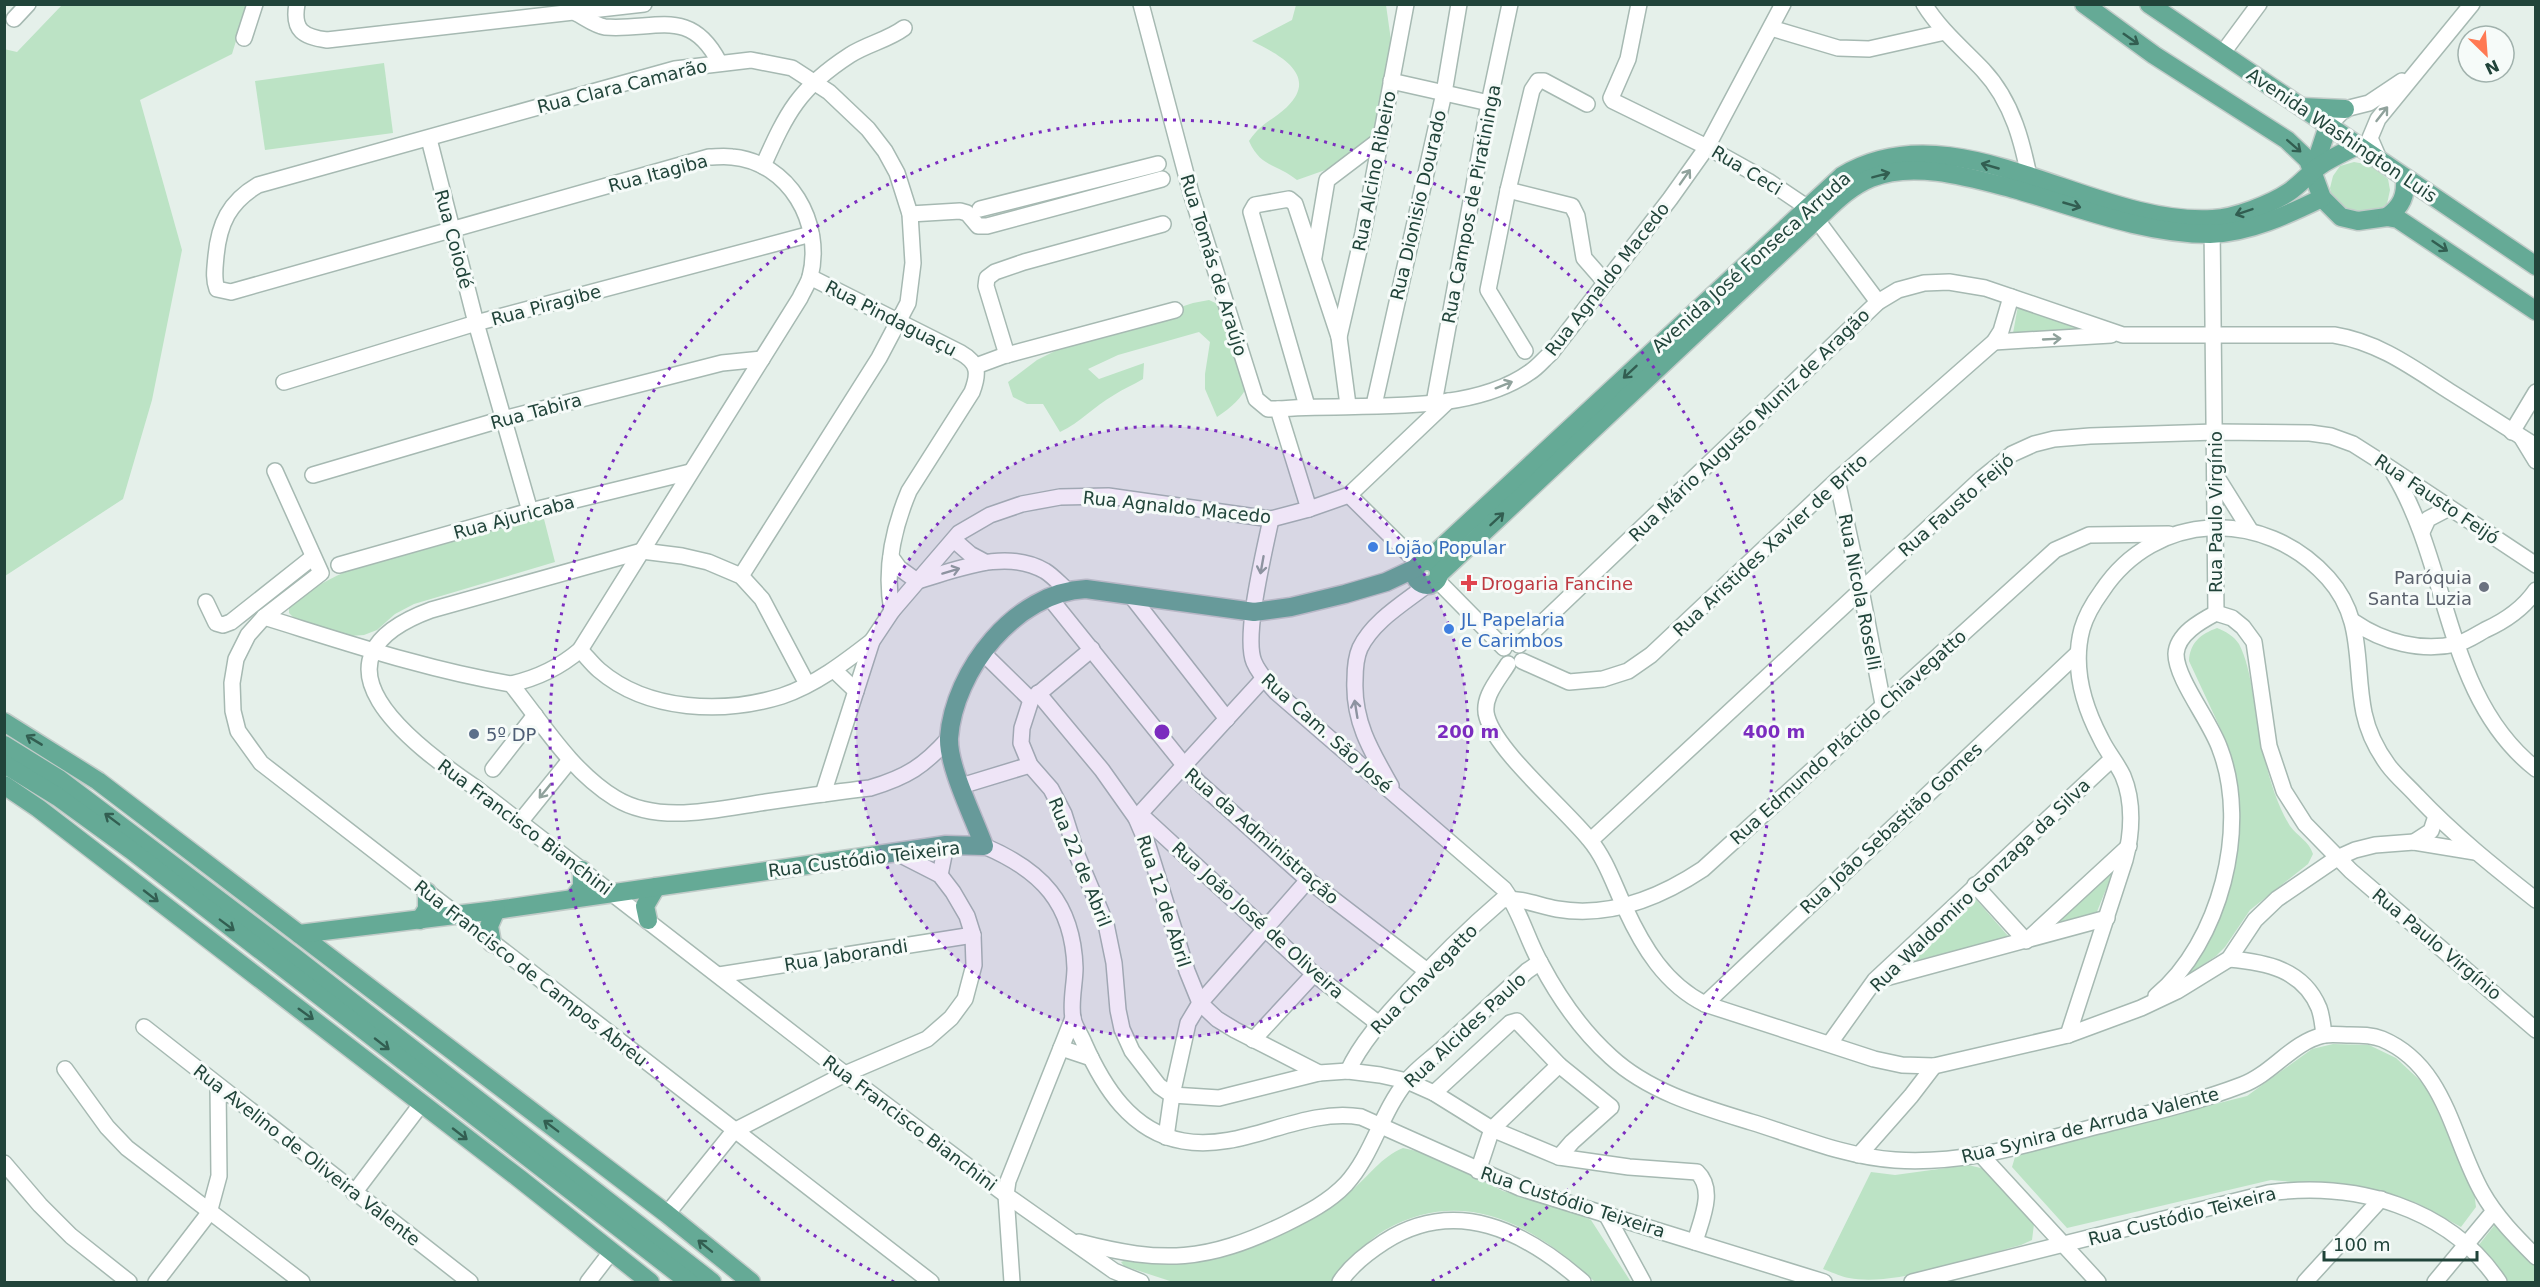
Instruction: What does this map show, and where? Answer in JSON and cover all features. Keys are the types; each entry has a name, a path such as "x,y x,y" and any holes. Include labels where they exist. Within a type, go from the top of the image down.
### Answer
{"main road":[{"name":"Avenida Washington Luis","path":"2084,4 2154,55 2287,140 2308,160 2322,198 2341,217 2358,221 2387,217 2398,219 2535,311"},
{"name":"Avenida Washington Luis","path":"2149,4 2535,266"},
{"path":"2299,106 2345,109"},
{"path":"2313,173 2328,126"},
{"path":"2313,173 2322,164 2357,146"},
{"name":"Avenida José Fonseca Arruda","path":"1426,573 1812,213 1871,178 1893,172 1926,171 2031,186 2166,229 2212,226 2241,230 2322,198"},
{"name":"Avenida José Fonseca Arruda","path":"2212,226 2288,193 2313,173"},
{"path":"2387,217 2404,199 2405,178"},
{"path":"984,846 961,786 951,753 950,738 960,690 969,671 982,652 1019,615 1049,597 1067,590 1086,589 1254,612 1291,608 1426,573"},
{"path":"4,722 98,781 667,1214 751,1282"},
{"path":"4,745 73,793 302,963 712,1282"},
{"path":"62,757 72,770 73,793"},
{"path":"4,764 73,793 181,890 689,1282"},
{"path":"38,808 51,808 73,793 98,781"},
{"path":"4,785 106,859 650,1282"},
{"name":"Rua Custódio Teixeira","path":"299,934 496,910 946,845 984,846"},
{"path":"106,859 181,890"},
{"path":"573,899 582,887 582,870"},
{"path":"648,921 645,906 656,887"},
{"path":"420,920 427,909 427,892"},
{"path":"492,943 489,926 496,910"},
{"path":"340,966 329,950 330,941 334,934 347,929"}],"street":[{"path":"14,19 28,4"},
{"path":"244,37 255,4"},
{"path":"297,4 296,23 301,32 309,38 327,40 644,4"},
{"name":"Rua Tomás de Araújo","path":"1141,4 1191,193 1256,399 1268,409 1278,409"},
{"name":"Rua Alcino Ribeiro","path":"1339,337 1381,139 1406,4"},
{"name":"Rua Dionisio Dourado","path":"1374,405 1444,93 1459,4"},
{"name":"Rua Campos de Piratininga","path":"1441,402 1489,104 1510,4"},
{"name":"Rua Ceci","path":"1639,4 1628,59 1611,99 1707,147 1768,181 1812,213 1878,302"},
{"name":"Rua Agnaldo Macedo","path":"823,794 872,641 892,611 959,533 990,515 1022,504 1060,497 1108,496 1271,519 1309,509 1349,495 1441,402 1476,395 1508,384 1530,372 1551,353 1670,199 1707,147 1783,4"},
{"path":"1924,4 1945,32 1985,72 2002,94 2016,125 2031,186"},
{"path":"2222,54 2259,4"},
{"path":"2381,162 2372,147 2371,131 2378,119 2472,4"},
{"path":"576,13 602,27 683,25 699,34 719,62"},
{"path":"763,166 792,108 813,82 852,54 904,28"},
{"path":"1771,28 1822,45 1849,48 1886,46 1945,32"},
{"name":"Rua Clara Camarão","path":"213,280 218,238 224,219 236,200 258,185 675,69 751,60 792,68 843,104 868,129 885,151 897,173 910,214 911,285 908,303 879,358 741,576"},
{"path":"2328,126 2345,109 2369,103 2417,71"},
{"path":"1391,81 1489,104"},
{"path":"1525,351 1488,290 1508,190 1535,84 1544,81 1553,84 1587,104"},
{"name":"Rua Coiodé","path":"429,139 476,323 530,511"},
{"path":"1313,261 1327,180 1381,139"},
{"name":"Rua Itagiba","path":"213,280 217,289 231,292 708,158 732,157 763,166 783,179 795,193 803,206 811,234 813,252 810,277 800,298 580,650 549,672 530,680 511,684"},
{"path":"910,214 960,211 967,213 978,226 987,226 1060,199 1082,184 1160,171 1086,200 1060,199 980,209"},
{"path":"1082,184 1086,200"},
{"path":"1508,190 1572,206 1577,216 1584,258 1605,282"},
{"path":"1307,406 1251,212 1255,206 1289,199 1292,201 1307,242 1339,337 1348,405"},
{"path":"1007,355 989,296 987,278 995,272 1024,262 1163,224"},
{"name":"Rua Paulo Virgínio","path":"2212,226 2216,613 2232,618 2243,627 2254,642 2269,746 2284,791 2305,824 2337,858 2535,1030"},
{"name":"Rua Piragibe","path":"284,382 476,323 811,234"},
{"name":"Rua Pindaguaçu","path":"810,277 961,353 973,360 976,366 978,378 972,392 909,490 894,534 891,557"},
{"name":"Rua Mário Augusto Muniz de Aragão","path":"1512,646 1878,302 1898,290 1924,283 1958,283 1985,288 2011,297"},
{"path":"2011,297 2123,335"},
{"name":"Rua Aristides Xavier de Brito","path":"1515,662 1569,682 1603,679 1629,671 1651,656 1837,480 1994,342 2001,331 2011,297"},
{"path":"976,366 1007,355 1175,310"},
{"path":"1994,342 2123,335 2334,335 2354,338 2378,347 2405,362 2535,446"},
{"name":"Rua Tabira","path":"313,475 503,418 722,363 762,359"},
{"path":"2517,434 2535,392"},
{"path":"1309,509 1278,409 1441,402"},
{"name":"Rua Fausto Feijó","path":"1591,840 1980,479 2012,454 2034,444 2054,439 2090,436 2215,432 2310,433 2331,436 2353,444 2535,565"},
{"path":"2517,434 2535,461"},
{"path":"264,617 321,573 275,471"},
{"path":"2392,471 2413,509 2422,532 2457,644 2475,690 2496,729 2535,769"},
{"name":"Rua Ajuricaba","path":"339,565 530,511 690,472"},
{"path":"2215,474 2250,530"},
{"name":"Rua Nicola Roselli","path":"1837,480 1883,704"},
{"path":"1349,495 1426,573 1512,646 1503,658 1515,662 1488,697 1484,708 1496,738 1591,840 1613,879 1624,907 1645,948 1674,984 1705,1004 1874,1059 1902,1065 1934,1066 2068,1035 2141,1008 2177,991 2229,959 2255,920 2277,899 2337,858 2375,845 2414,842 2475,852"},
{"path":"2422,532 2428,519 2449,508"},
{"name":"Rua Cam. São José","path":"1271,519 1254,612 1251,647 1253,661 1276,692 1504,889 1511,898"},
{"path":"2215,528 2250,530 2271,536 2314,564 2329,579 2354,622 2362,704 2372,736 2390,768 2436,816 2475,852 2535,900"},
{"name":"Rua Edmundo Plácido Chiavegatto","path":"1511,898 1559,909 1624,907 1675,888 1703,869 2055,550 2089,535 2172,534 2215,528"},
{"path":"2068,1035 2129,846 2130,813 2123,776 2101,740 2084,698 2079,677 2078,653 2083,627 2094,603 2123,564 2172,534"},
{"path":"954,540 970,554 985,562"},
{"path":"374,651 388,633 406,619 642,551 708,562 741,576 762,598 807,684"},
{"path":"206,602 216,623 223,625 231,622 264,587 313,557"},
{"path":"891,557 899,568 917,581 985,562 1030,565 1046,572 1067,590"},
{"path":"891,557 888,584 892,611"},
{"path":"1399,799 1368,747 1359,724 1355,704 1355,667 1360,648 1426,573"},
{"path":"2354,622 2366,630 2400,643 2432,646 2457,644 2502,623 2515,613 2535,590"},
{"name":"Rua da Administração","path":"1049,597 1184,767 1308,880 1427,971"},
{"path":"1132,597 1227,719"},
{"path":"2141,1008 2166,988 2190,958 2209,922 2222,887 2229,856 2231,827 2228,774 2211,725 2190,691 2177,663 2176,651 2183,638 2199,622 2216,613"},
{"path":"264,617 374,651 472,677 511,684 570,760 591,780 616,798 632,806 654,811 702,811 870,788 913,772 931,759 950,738"},
{"name":"Rua Francisco de Campos Abreu","path":"264,617 248,635 236,658 232,683 233,711 238,731 261,763 931,1282"},
{"path":"580,650 600,670 637,693 662,701 694,706 725,707 784,695 834,670 872,641"},
{"path":"1034,696 1092,649"},
{"name":"Rua Francisco Bianchini","path":"374,651 371,667 375,696 392,721 442,765 520,822 845,1074 1006,1195 1114,1271 1141,1282"},
{"name":"Rua 12 de Abril","path":"982,652 1034,696 1102,770 1138,816 1187,971 1200,1003 1217,1019 1319,1074"},
{"name":"Rua João Sebastião Gomes","path":"1705,1004 2078,653"},
{"path":"834,670 856,691"},
{"path":"1138,816 1264,678"},
{"name":"Rua 22 de Abril","path":"1034,696 1024,719 1021,743 1030,765 1058,800 1077,855 1106,924 1114,963 1122,1029 1132,1051 1146,1071 1172,1095"},
{"path":"493,769 535,715"},
{"path":"1353,759 1364,754 1368,747"},
{"name":"Rua Waldomiro Gonzaga da Silva","path":"1830,1043 1875,980 2112,759"},
{"path":"520,822 570,760"},
{"path":"961,786 1030,765"},
{"name":"Rua João José de Oliveira","path":"1138,816 1314,974 1379,1024"},
{"path":"2414,842 2431,831 2436,816"},
{"path":"940,875 946,845"},
{"name":"Rua Custódio Teixeira","path":"984,846 1009,857 1036,876 1051,891 1062,909 1074,947 1073,1018 1091,1058 1113,1097 1149,1128 1166,1137 1183,1142 1233,1141 1324,1116 1345,1114 1361,1117 1520,1188 1824,1282"},
{"path":"2026,941 2129,846"},
{"path":"667,1214 734,1131 845,1074 927,1039 951,1018 965,999 975,964 973,935 962,908 940,875 895,852"},
{"path":"1166,1137 1172,1095 1188,1023 1200,1003 1308,880"},
{"path":"1975,885 2026,941"},
{"name":"Rua Synira de Arruda Valente","path":"1511,898 1540,962 1570,1012 1608,1055 1627,1070 1653,1087 1711,1110 1858,1155 1917,1161 1982,1156 2182,1105 2231,1089 2263,1074 2302,1044 2324,1035 2363,1035 2379,1038 2398,1047 2423,1070 2444,1099 2469,1165 2494,1211 2535,1257"},
{"name":"Rua Chavegatto","path":"1348,1071 1354,1057 1379,1024 1427,971 1502,900 1511,898"},
{"path":"1875,980 2107,918"},
{"name":"Rua Jaborandi","path":"718,975 973,935"},
{"path":"2229,959 2261,962 2295,976 2308,990 2319,1008 2324,1035"},
{"name":"Rua Alcides Paulo","path":"1067,1239 1107,1250 1162,1258 1200,1254 1234,1246 1304,1214 1328,1200 1347,1183 1365,1156 1392,1104 1407,1081 1527,971 1540,962"},
{"path":"1253,1040 1314,974"},
{"path":"1012,1282 1006,1195 1012,1167 1073,1018"},
{"path":"1434,1093 1514,1021 1520,1023 1558,1065 1611,1107 1572,1142 1559,1157"},
{"name":"Rua Avelino de Oliveira Valente","path":"144,1027 470,1282"},
{"path":"1060,1048 1091,1058"},
{"path":"1478,1171 1492,1129 1558,1065"},
{"path":"1858,1155 1911,1096 1934,1066"},
{"path":"65,1070 107,1127 127,1148 302,1282"},
{"path":"1172,1095 1208,1098 1230,1096 1319,1074 1348,1071 1407,1081 1434,1093 1492,1129 1559,1157 1629,1167 1698,1172 1704,1179 1707,1199 1695,1242"},
{"path":"156,1282 209,1212 219,1176 218,1086"},
{"path":"354,1193 422,1103"},
{"path":"1982,1156 2098,1282"},
{"path":"4,1163 40,1205 71,1236 129,1282"},
{"name":"Rua Custódio Teixeira","path":"1912,1282 2268,1193 2308,1188 2353,1192 2395,1203 2438,1224 2468,1245 2499,1282"},
{"path":"2305,1282 2381,1200"},
{"path":"2435,1282 2494,1211"},
{"path":"1606,1214 1643,1282"},
{"path":"1340,1282 1365,1254 1396,1234 1421,1224 1472,1220 1518,1236 1564,1266 1582,1282"},
{"path":"588,1282 611,1252"},
{"path":"1762,1262 1786,1282"}],"green space":[{"path":"62,5 247,5 232,54 140,100 182,250 152,400 123,499 5,576 4,49 17,52"},
{"path":"1296,5 1386,5 1398,90 1394,105 1372,139 1331,168 1297,180 1264,161 1249,141 1263,126 1287,107 1296,96 1299,85 1292,67 1273,52 1252,41 1292,20"},
{"path":"384,63 393,133 265,150 255,81"},
{"path":"2354,162 2370,165 2388,179 2390,190 2387,204 2372,214 2353,215 2332,198 2330,188 2333,176 2340,166"},
{"path":"1209,300 1224,307 1249,383 1236,402 1217,417 1205,389 1210,342 1199,332 1118,355 1088,369 1099,379 1144,363 1143,379 1107,399 1060,432 1043,404 1027,404 1013,397 1008,382 1037,360 1071,343 1193,303"},
{"path":"2018,306 2083,330 2013,333"},
{"path":"533,519 544,519 555,562 414,604 395,614 377,630 364,635 350,636 294,618 289,613 289,606 309,591 345,572"},
{"path":"2217,628 2235,639 2244,655 2261,743 2276,796 2290,826 2309,846 2313,854 2308,864 2250,910 2225,947 2216,956 2186,976 2208,938 2237,852 2239,828 2237,790 2231,761 2222,732 2189,661 2197,640"},
{"path":"2113,872 2094,919 2048,930"},
{"path":"1973,896 2009,937 1902,964"},
{"path":"2333,1044 2369,1045 2396,1058 2426,1086 2474,1191 2476,1207 2461,1227 2417,1203 2368,1189 2271,1180 2067,1228 2012,1167 2015,1157 2026,1152 2247,1096 2312,1049"},
{"path":"1403,1148 1425,1153 1503,1191 1559,1206 1591,1220 1631,1282 1595,1282 1548,1244 1523,1229 1498,1218 1471,1212 1443,1211 1415,1217 1385,1230 1364,1247 1333,1282 1173,1282 1124,1266 1121,1262 1136,1260 1157,1264 1190,1263 1216,1258 1268,1240 1332,1205 1382,1162"},
{"path":"1968,1165 1985,1169 2034,1224 2032,1240 1912,1275 1868,1280 1840,1276 1823,1269 1871,1172 1895,1175"},
{"path":"2497,1222 2516,1247 2535,1265 2535,1282 2508,1282 2478,1246"}],"place":[{"name":"Lojão Popular","path":"1373,547"},
{"name":"Drogaria Fancine","path":"1469,583"},
{"name":"Paróquia Santa Luzia","path":"2484,587"},
{"name":"JL Papelaria e Carimbos","path":"1449,629"},
{"name":"5º DP","path":"474,734"}]}
